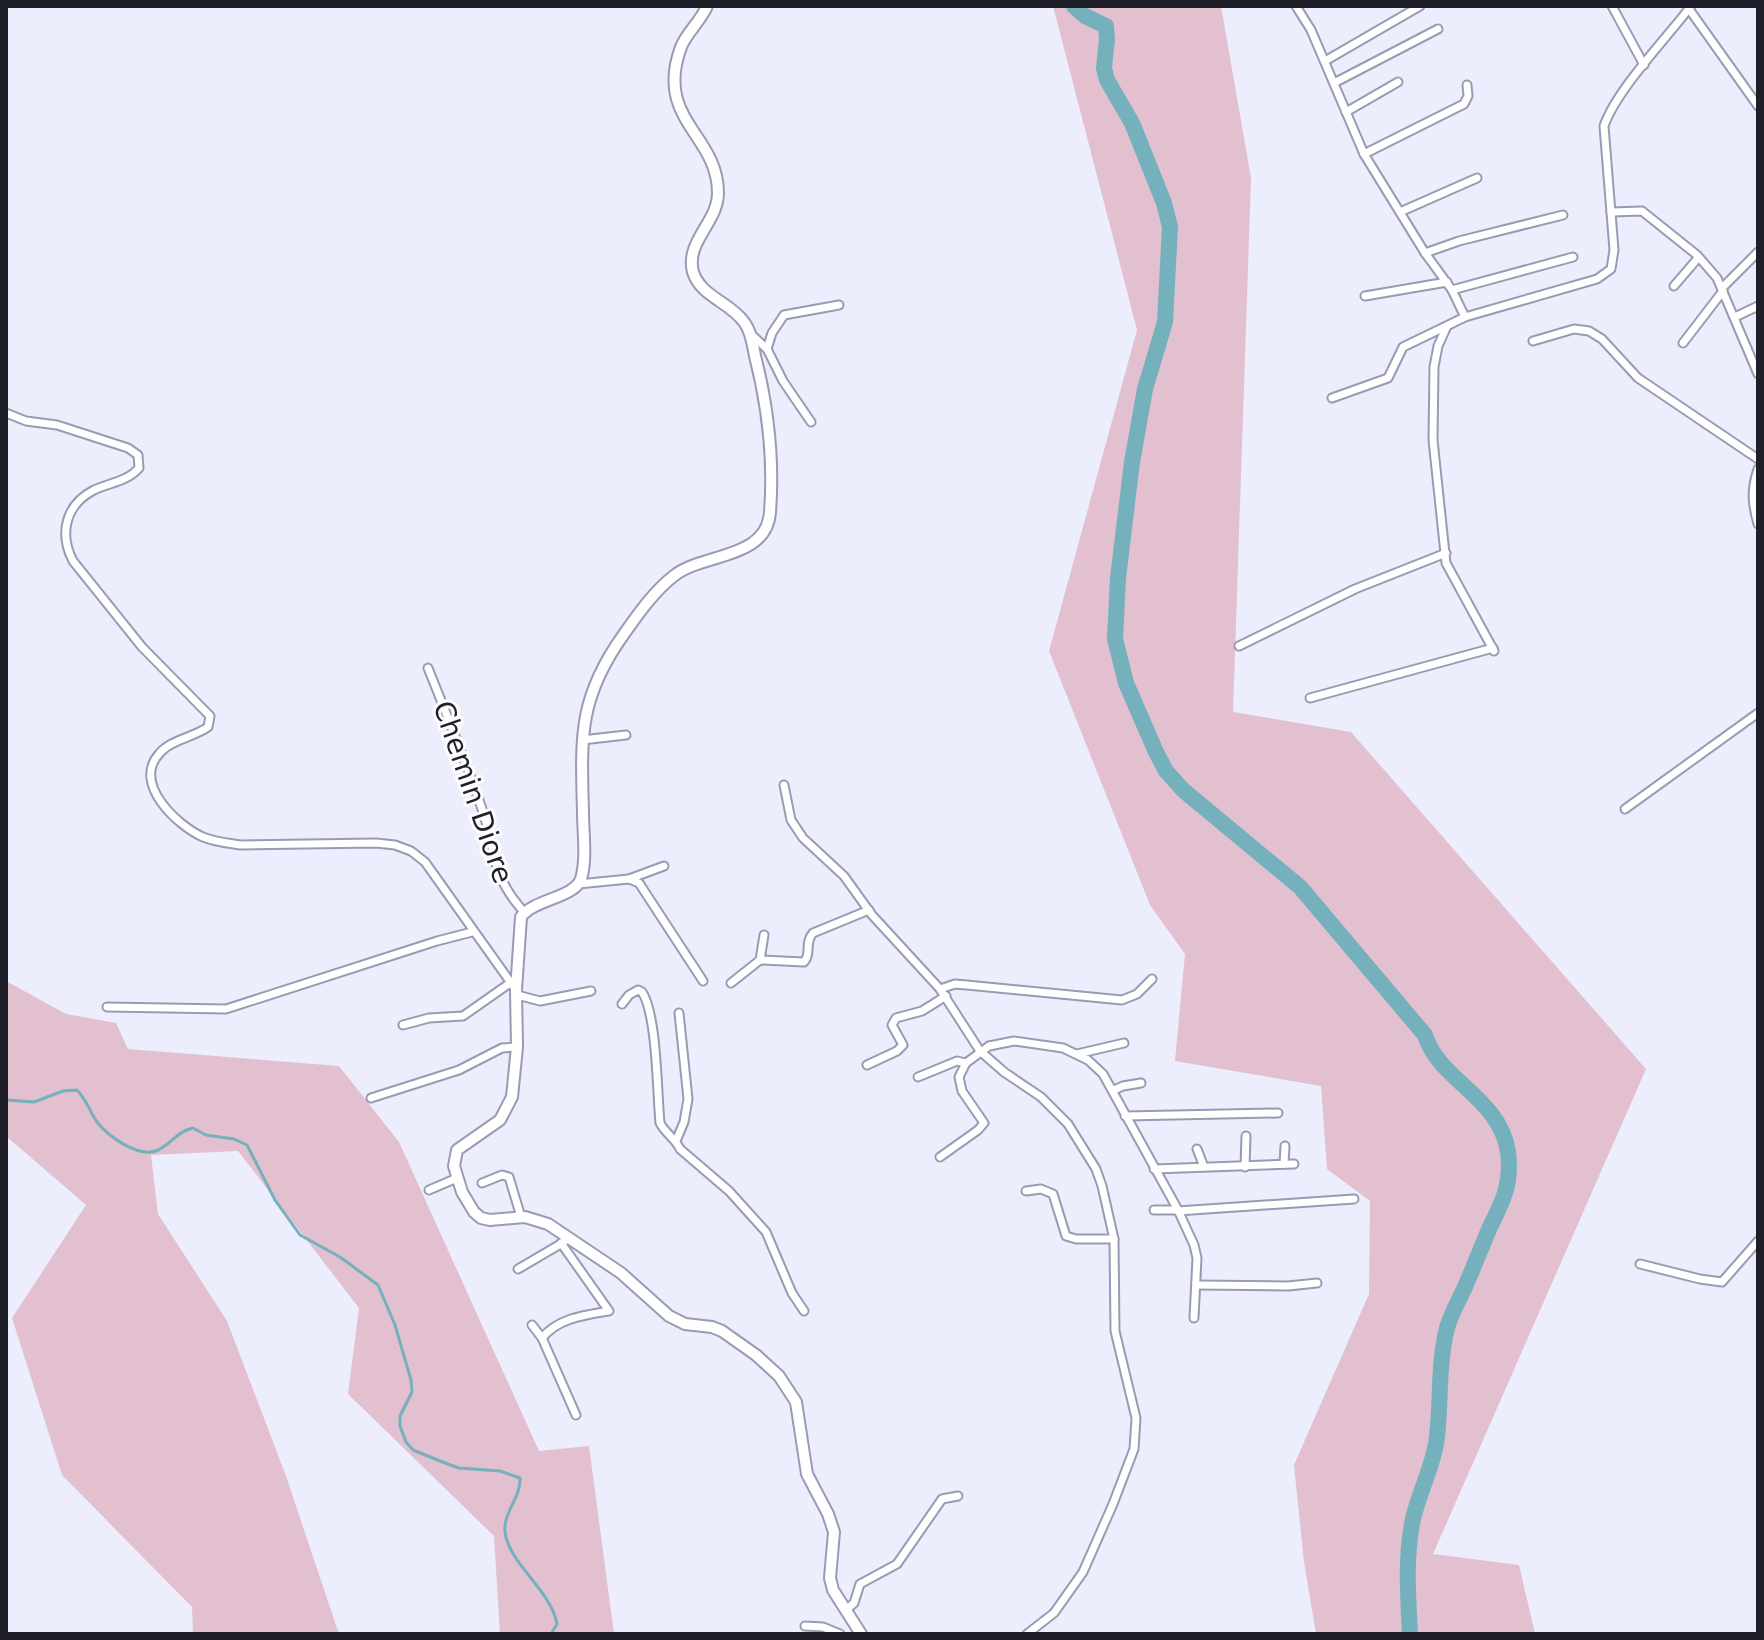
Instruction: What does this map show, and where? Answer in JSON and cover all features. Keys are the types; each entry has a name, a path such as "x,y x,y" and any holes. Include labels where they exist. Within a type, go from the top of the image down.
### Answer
{"street":[{"path":"578,884 583,866 584,838 582,740 589,702 609,656 661,587 688,566 758,540 765,530 770,510 769,420 749,333 740,317 698,283 691,261 695,246 714,213 718,189 706,151 680,112 675,87 682,44 707,6"},
{"path":"1296,6 1325,61 1364,154 1425,253 1452,290 1465,317"},
{"path":"1325,61 1420,6"},
{"path":"1612,6 1644,65"},
{"path":"1332,398 1381,382 1393,371 1403,347 1465,317 1597,279 1608,272 1613,262 1604,126 1608,114 1690,7 1758,106"},
{"path":"1334,83 1438,29"},
{"path":"1346,112 1398,82"},
{"path":"1364,154 1464,104 1468,96 1467,85"},
{"path":"1400,212 1477,178"},
{"path":"1611,212 1642,211 1717,278 1758,374"},
{"path":"1425,253 1459,241 1563,215"},
{"path":"1683,343 1722,290 1758,252"},
{"path":"1452,290 1573,257"},
{"path":"1674,286 1698,258"},
{"path":"1365,296 1447,282"},
{"path":"767,349 772,333 784,315 839,305"},
{"path":"1735,317 1758,306"},
{"path":"1310,698 1494,649 1446,563 1433,440 1434,367 1447,326"},
{"path":"1533,341 1574,329 1589,331 1602,339 1638,378 1758,459"},
{"path":"749,333 767,349 783,381 811,422"},
{"name":"Chemin Diore","path":"6,413 26,421 57,425 128,448 138,455 139,468 134,474 94,490 79,501 68,516 64,534 73,561 142,647 210,716 208,727 163,750 154,761 154,787 163,805 189,829 218,841 240,845 376,843 411,851 437,875 472,932 514,989"},
{"path":"1758,469 1752,488 1758,524"},
{"path":"1239,646 1355,589 1446,553"},
{"name":"Chemin Diore","path":"428,668 481,805 497,871 508,893 524,912"},
{"path":"1625,809 1758,713"},
{"path":"582,740 626,735"},
{"path":"784,785 795,828 844,876 869,910 943,993 980,1051 1041,1097 1068,1124 1096,1169 1114,1239 1115,1331 1136,1418 1134,1449 1083,1572 1054,1613 1027,1634"},
{"path":"664,866 629,879 578,884 524,912 519,922 514,989 517,1047 509,1105 500,1120 457,1150 454,1166 457,1178 474,1212 481,1218 521,1217 548,1224 566,1241 621,1273 669,1316 685,1324 712,1327 739,1342 785,1384 800,1413 807,1474 834,1532 831,1584 861,1634"},
{"path":"629,879 644,889 703,981"},
{"path":"731,983 760,960 804,962 808,956 808,940 813,933 869,910"},
{"path":"107,1007 226,1009 472,932"},
{"path":"760,960 764,935"},
{"path":"867,1065 903,1045 892,1025 896,1018 922,1011 955,984 1122,1000 1137,994 1152,979"},
{"path":"514,989 540,1001 591,991"},
{"path":"403,1025 429,1018 463,1016 514,989"},
{"path":"622,1004 638,990 647,1000 663,1129 680,1149 729,1191 766,1232 792,1293 804,1311"},
{"path":"676,1141 684,1122 688,1099 679,1013"},
{"path":"940,1157 984,1123 960,1084 959,1077 966,1063 980,1051 997,1043 1014,1041 1063,1048 1077,1054 1103,1074 1114,1090 1194,1245 1197,1285 1194,1318"},
{"path":"1077,1054 1124,1043"},
{"path":"371,1098 459,1070 502,1048 517,1047"},
{"path":"918,1077 957,1061 966,1063"},
{"path":"1114,1090 1141,1083"},
{"path":"1125,1116 1278,1113"},
{"path":"1245,1167 1246,1136"},
{"path":"1284,1164 1285,1146"},
{"path":"1197,1149 1204,1167"},
{"path":"1154,1169 1294,1164"},
{"path":"482,1183 502,1175 509,1177 521,1217"},
{"path":"429,1190 457,1178"},
{"path":"1026,1191 1041,1189 1053,1194 1066,1236 1114,1239"},
{"path":"1154,1210 1354,1199"},
{"path":"518,1269 566,1241"},
{"path":"542,1338 571,1319 609,1311 566,1241"},
{"path":"1640,1264 1722,1282 1758,1241"},
{"path":"1197,1285 1288,1286 1317,1283"},
{"path":"532,1325 542,1338 576,1415"},
{"path":"847,1609 854,1603 860,1584 893,1568 900,1561 939,1495 958,1496"},
{"path":"805,1626 823,1627 840,1634"}],"shaded area":[{"path":"1053,6 1221,6 1251,178 1233,712 1351,732 1646,1069 1433,1554 1519,1565 1535,1634 1316,1634 1304,1562 1294,1465 1369,1294 1370,1201 1327,1169 1321,1086 1175,1061 1185,954 1150,905 1049,651 1137,330"},
{"path":"6,981 66,1014 116,1023 128,1049 339,1066 399,1142 539,1451 589,1446 614,1634 500,1634 494,1536 348,1394 359,1308 238,1151 151,1155 158,1214 227,1321 286,1476 339,1634 193,1634 192,1607 62,1475 12,1318 86,1205 6,1136"}],"waterway":[{"path":"1074,6 1085,16 1106,26 1104,68 1107,80 1132,123 1164,203 1170,227 1165,322 1145,389 1132,462 1118,578 1115,639 1126,683 1166,771 1183,790 1300,887 1425,1035 1443,1065 1494,1117 1503,1133 1508,1152 1509,1174 1505,1192 1450,1318 1444,1342 1435,1447 1410,1533 1410,1634"},
{"path":"6,1100 34,1102 63,1091 77,1090 102,1128 140,1151 156,1151 193,1128 206,1135 234,1139 247,1145 275,1200 300,1235 340,1257 378,1285 395,1325 411,1380 412,1392 400,1416 406,1442 413,1450 459,1468 500,1471 520,1478 505,1532 514,1555 553,1612 557,1624 551,1634"}]}
